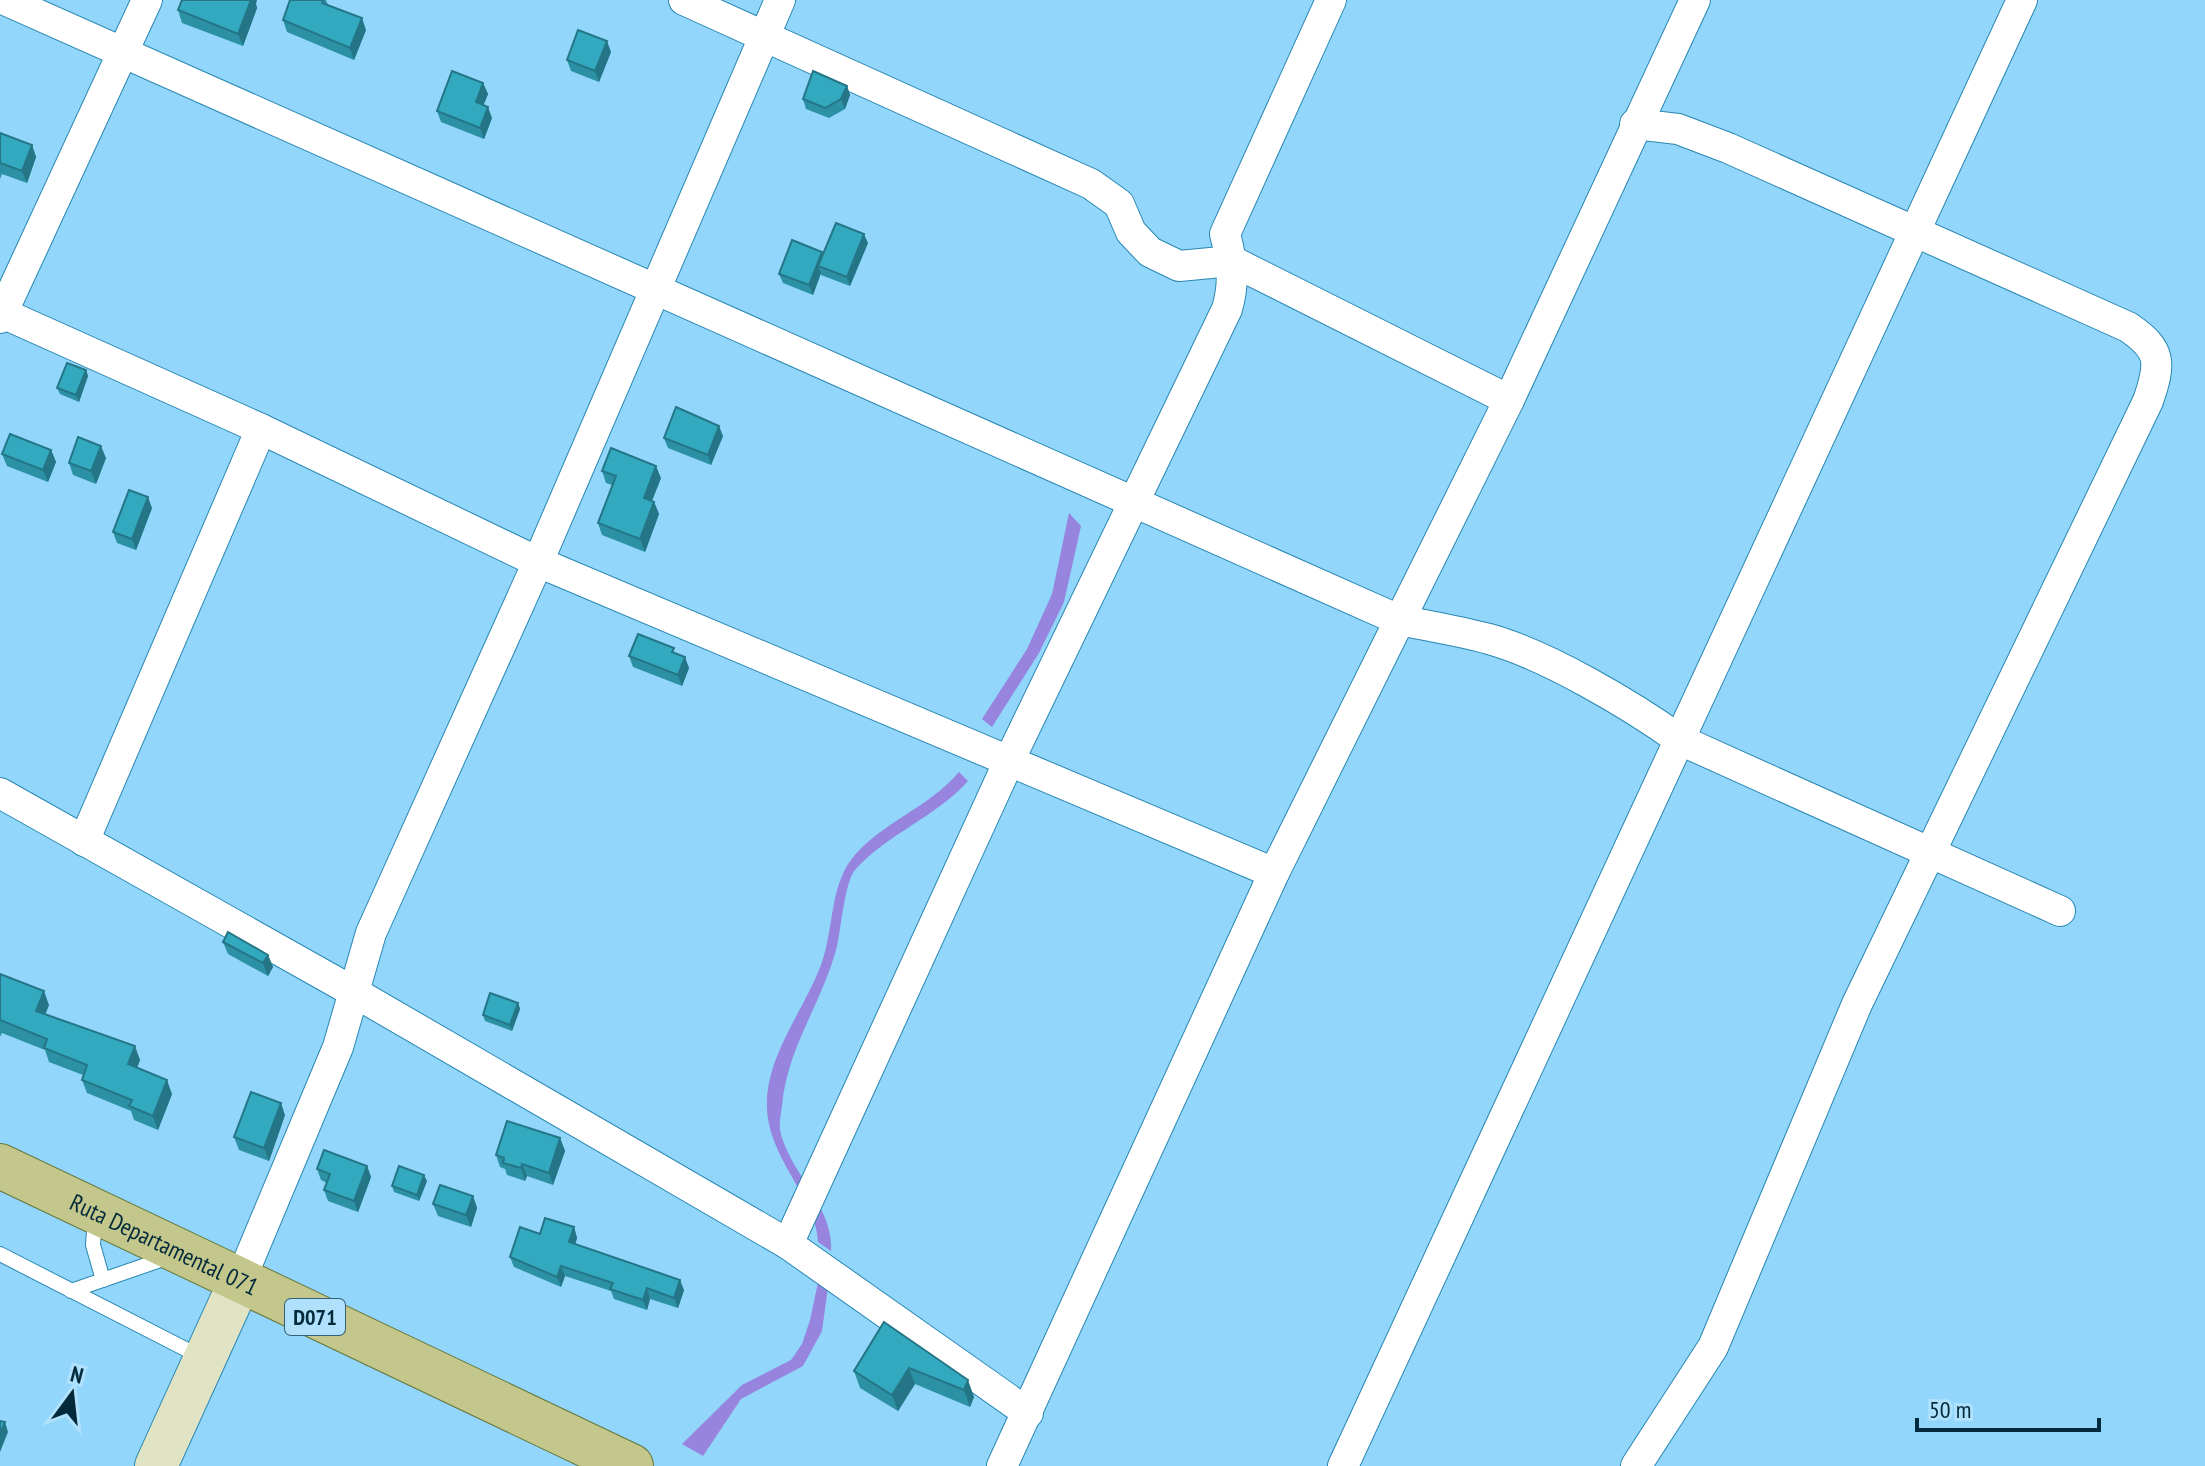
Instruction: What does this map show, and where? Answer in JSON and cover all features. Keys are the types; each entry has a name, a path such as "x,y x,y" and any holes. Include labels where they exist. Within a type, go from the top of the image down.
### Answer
{"main road":[{"name":"Ruta Departamental 071","path":"0,1166 631,1466"}],"street":[{"path":"5,0 1399,620 1491,640 1530,655 1640,711 1680,740 2060,911"},
{"path":"147,0 1,314 261,429 538,562 1274,873"},
{"path":"684,0 1091,184 1119,204 1131,232 1159,257 1179,266 1232,261 1509,400"},
{"path":"156,1466 240,1281 338,1047 371,933 538,562 780,0"},
{"path":"788,1244 1009,761 1227,309 1232,290 1232,261 1225,234 1235,204 1331,0"},
{"path":"1002,1466 1274,873 1509,400 1695,0"},
{"path":"1343,1466 2022,0"},
{"path":"1635,124 1678,129 1715,143 2128,327 2150,342 2157,358 2148,401 1857,1004 1713,1347 1636,1466"},
{"path":"84,841 261,429"},
{"path":"0,793 352,991 788,1244 1028,1413"}],"lane":[{"path":"95,1211 93,1245 103,1280"},
{"path":"0,1254 205,1359"},
{"path":"71,1291 182,1254"}],"shaded area":[{"path":"1069,513 1081,526 1064,602 1039,653 992,727 982,719 1027,649 1052,594"},
{"path":"959,772 968,781 955,794 882,846 855,870 846,894 831,967 798,1044 785,1084 780,1130 792,1161 826,1219 831,1251 818,1242 811,1213 772,1136 767,1098 770,1077 823,959 844,870 862,847 933,796"},
{"path":"819,1278 829,1280 822,1331 803,1366 741,1399 703,1456 682,1444 742,1385 791,1360 802,1344"}],"building":[{"path":"182,0 251,0 238,34 178,10"},
{"path":"290,0 324,0 322,3 362,18 350,48 283,20"},
{"path":"578,30 607,41 595,71 567,60"},
{"path":"452,71 483,83 476,102 488,107 480,128 437,111"},
{"path":"813,71 847,86 841,99 825,108 803,99"},
{"path":"0,133 32,145 22,171 0,163"},
{"path":"836,223 864,234 847,277 818,266"},
{"path":"792,240 822,252 809,285 779,274"},
{"path":"67,363 86,370 76,395 57,388"},
{"path":"676,407 719,426 708,455 664,438"},
{"path":"10,434 51,450 43,470 2,454"},
{"path":"78,437 101,446 91,471 69,463"},
{"path":"611,448 656,466 644,498 654,502 640,539 598,523 616,476 602,471"},
{"path":"129,490 148,497 132,539 113,532"},
{"path":"638,634 674,648 672,652 685,657 678,675 629,656"},
{"path":"228,932 268,955 263,963 223,942"},
{"path":"0,974 44,991 36,1011 135,1046 128,1064 167,1080 153,1116 129,1106 132,1100 82,1080 87,1065 44,1048 47,1039 0,1020"},
{"path":"490,993 518,1003 510,1025 483,1015"},
{"path":"251,1092 281,1103 264,1148 234,1137"},
{"path":"507,1121 560,1138 549,1173 522,1164 521,1168 503,1163 504,1158 496,1155"},
{"path":"324,1150 367,1166 354,1201 324,1190 330,1174 317,1169"},
{"path":"399,1166 424,1175 417,1195 392,1186"},
{"path":"440,1185 473,1196 466,1215 433,1204"},
{"path":"545,1218 574,1227 569,1242 680,1280 674,1298 647,1288 643,1300 610,1289 613,1283 561,1266 557,1277 510,1257 520,1227 540,1234"},
{"path":"884,1322 968,1380 964,1390 909,1368 892,1395 854,1371"}]}
